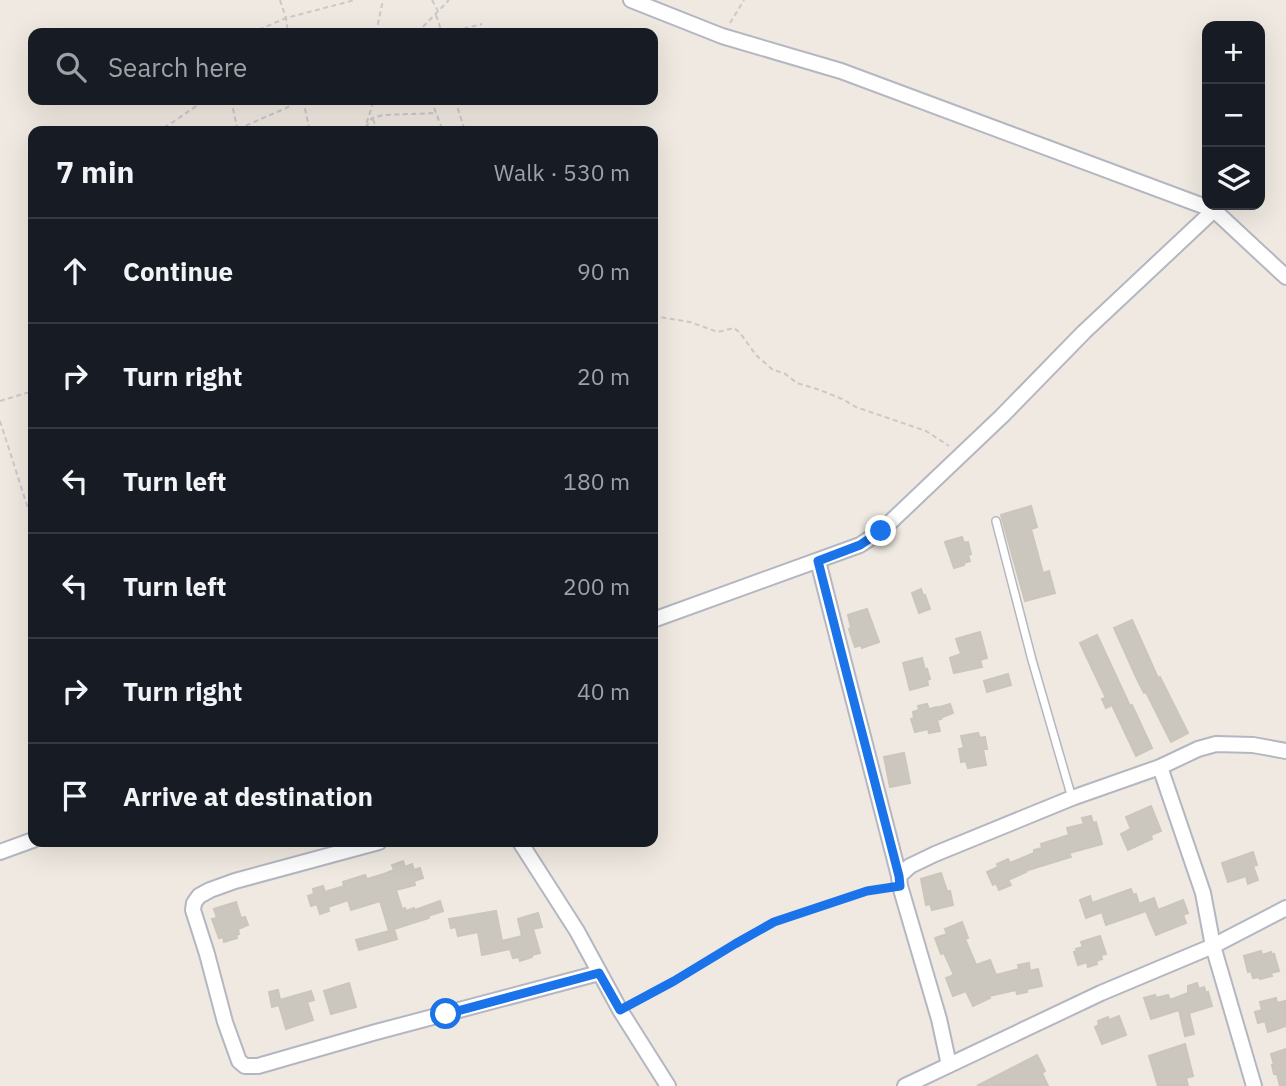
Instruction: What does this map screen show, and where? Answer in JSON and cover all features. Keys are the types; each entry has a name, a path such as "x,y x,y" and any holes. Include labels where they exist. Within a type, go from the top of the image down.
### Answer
{"street":[{"path":"631,0 722,36 841,71 1202,206"},
{"path":"658,618 860,545 881,531 1084,332 1214,210 1286,276"},
{"path":"818,561 863,743 939,1019 949,1065"},
{"path":"899,881 911,866 934,854 1072,798 1160,767 1198,749 1216,744 1252,745 1286,751"},
{"path":"1160,767 1203,892 1213,946 1254,1086"},
{"path":"0,852 28,843"},
{"path":"361,847 235,881 210,890 199,896 194,903 193,910 225,1022 239,1061 246,1066 258,1066 599,973"},
{"path":"523,847 577,931 620,1010 668,1086"},
{"path":"905,1086 1101,993 1213,946 1286,908"}],"lane":[{"path":"996,521 1072,798"}],"path":[{"path":"280,0 287,28"},
{"path":"264,28 286,18 355,0"},
{"path":"377,28 383,0"},
{"path":"428,0 432,0 441,28"},
{"path":"421,28 449,0"},
{"path":"722,36 744,0"},
{"path":"466,28 482,24"},
{"path":"167,126 196,105"},
{"path":"232,105 237,126"},
{"path":"247,126 292,105"},
{"path":"303,105 309,126"},
{"path":"366,126 373,105"},
{"path":"433,105 441,126"},
{"path":"457,105 463,126"},
{"path":"367,126 372,118 383,115 437,113"},
{"path":"372,118 375,126"},
{"path":"658,317 690,322 718,332 734,328 756,355 773,370 784,373 797,383 842,399 856,407 926,431 961,455"},
{"path":"0,401 28,393"},
{"path":"0,421 28,508"},
{"path":"620,1010 774,922 899,881"}],"building":[{"path":"1031,506 1037,527 1031,529 1043,573 1049,571 1055,593 1025,601 1001,515"},
{"path":"962,537 964,543 968,542 970,561 954,568 945,542"},
{"path":"921,589 930,609 919,613 912,593"},
{"path":"867,609 879,642 862,648 861,645 855,647 848,615"},
{"path":"1132,620 1158,678 1160,677 1188,733 1171,742 1137,679 1114,628"},
{"path":"980,632 987,658 980,660 982,667 954,673 950,658 961,654 956,639"},
{"path":"1097,635 1152,748 1136,756 1112,705 1106,708 1102,699 1106,698 1080,643"},
{"path":"922,658 930,679 927,680 928,685 910,690 903,663"},
{"path":"1008,674 1011,685 987,692 984,681"},
{"path":"927,704 929,709 950,704 953,713 937,720 940,731 929,733 928,729 915,732 911,719 914,718 913,712 919,710 918,706"},
{"path":"978,733 980,738 985,737 987,749 983,749 986,765 968,768 966,761 961,762 959,749 964,748 961,736"},
{"path":"904,753 910,783 890,787 884,757"},
{"path":"1151,806 1161,831 1151,835 1152,839 1128,850 1121,834 1131,829 1126,817"},
{"path":"1091,816 1093,823 1096,822 1102,844 1069,853 1071,857 1025,871 1008,880 1011,885 999,890 996,883 993,885 987,872 998,867 997,864 1008,859 1010,863 1034,853 1034,850 1042,848 1041,844 1069,835 1067,828 1084,824 1082,818"},
{"path":"1253,852 1257,865 1253,866 1258,880 1248,884 1246,876 1228,882 1222,863"},
{"path":"403,861 405,867 412,864 414,870 420,868 423,878 414,881 415,885 396,890 402,909 415,910 440,901 443,911 394,929 397,939 359,950 356,940 389,931 380,901 351,910 348,900 328,907 329,911 320,914 317,904 311,906 308,896 314,894 313,889 323,886 325,892 344,886 343,882 365,875 367,879 384,874 394,870 392,865"},
{"path":"941,873 947,891 950,891 953,905 932,910 930,904 926,905 921,879"},
{"path":"1131,889 1139,904 1154,898 1158,910 1183,900 1188,913 1183,915 1186,923 1156,935 1146,911 1106,925 1102,912 1086,918 1080,900 1090,896 1092,903"},
{"path":"236,902 241,918 245,917 248,925 238,929 237,938 224,942 223,937 219,938 212,919 217,918 214,909"},
{"path":"496,911 502,941 522,936 518,919 538,913 542,927 533,929 540,953 520,961 519,957 513,958 510,949 482,955 478,932 458,936 456,927 451,928 449,919"},
{"path":"962,922 968,938 965,939 976,965 990,960 996,975 1019,969 1018,965 1029,963 1030,971 1038,969 1042,986 1017,994 1016,990 989,996 990,998 973,1006 966,991 953,996 946,978 954,975 935,938 947,934 945,929"},
{"path":"1100,936 1106,954 1101,955 1102,959 1096,961 1097,964 1088,967 1087,962 1078,965 1074,952 1083,947 1081,942"},
{"path":"1261,951 1262,955 1271,952 1274,954 1279,971 1271,973 1272,976 1253,978 1251,971 1248,972 1244,956"},
{"path":"349,983 356,1007 331,1014 324,991"},
{"path":"1197,983 1199,989 1204,987 1206,993 1208,992 1212,1006 1189,1013 1194,1034 1185,1036 1179,1010 1151,1019 1144,998 1168,995 1170,1000 1188,993 1188,986"},
{"path":"278,990 280,1000 311,991 314,1000 307,1002 313,1020 286,1029 279,1005 272,1007 269,992"},
{"path":"1276,998 1277,1003 1285,1001 1286,1026 1268,1032 1265,1021 1258,1023 1255,1012 1262,1010 1260,1002"},
{"path":"1119,1016 1126,1035 1102,1044 1095,1027 1099,1025 1098,1021"},
{"path":"1185,1044 1193,1076 1186,1078 1188,1086 1158,1086 1149,1056"},
{"path":"1286,1049 1286,1086 1280,1086 1277,1074 1274,1074 1271,1054"},
{"path":"1037,1055 1045,1071 1042,1073 1048,1086 977,1086"}],"route":[{"path":"446,1014 599,973 620,1010 774,922 867,891 900,886 818,561 860,545 881,531"}]}
